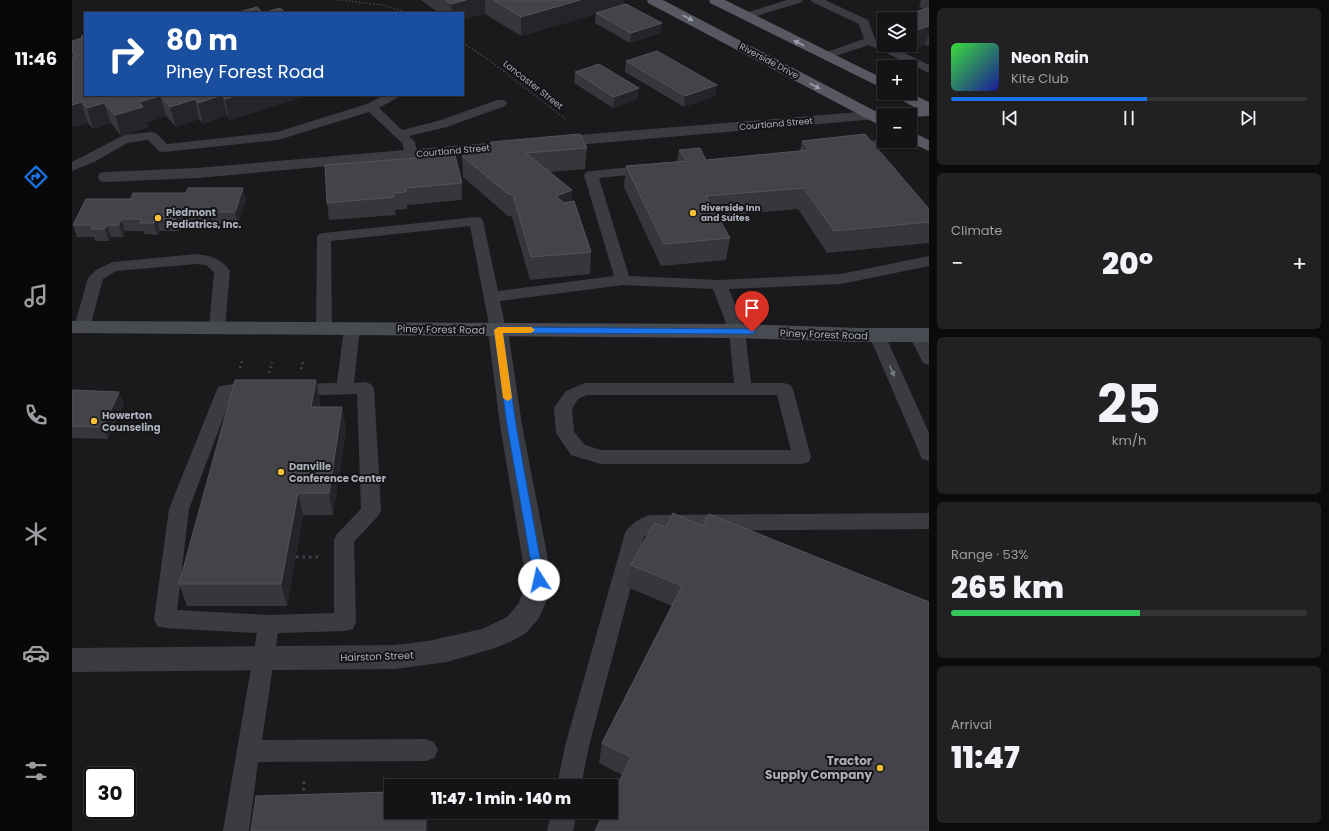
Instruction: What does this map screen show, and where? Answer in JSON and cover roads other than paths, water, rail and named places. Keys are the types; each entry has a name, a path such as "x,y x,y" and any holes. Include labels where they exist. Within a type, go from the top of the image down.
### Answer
{"main road":[{"name":"Riverside Drive","path":"653,0 877,118"},
{"path":"715,0 825,56 877,80"},
{"path":"912,100 929,109"},
{"path":"917,111 929,109"},
{"path":"917,140 929,146"},
{"name":"Piney Forest Road","path":"77,327 737,331 923,335"}],"street":[{"name":"Courtland Street","path":"106,177 197,173 592,139 877,119"},
{"name":"Hairston Street","path":"72,660 262,657 395,657 437,652 479,642 507,631 526,615 535,600 539,580 511,425 498,330"}],"lane":[{"path":"746,16 798,0"},
{"path":"816,0 864,22 870,41 904,60"},
{"path":"825,56 870,41"},
{"path":"917,66 929,69"},
{"path":"72,167 124,139 151,136 164,148 278,136 371,107 391,96"},
{"path":"400,134 442,124 501,103"},
{"path":"371,107 408,142 411,154"},
{"path":"839,151 862,149 877,144"},
{"path":"862,149 874,160"},
{"path":"72,156 91,158 106,177"},
{"path":"623,280 592,174 661,168"},
{"path":"324,328 324,237 476,221 498,330"},
{"path":"77,327 96,278 101,273 113,267 197,259 207,260 217,264 222,271 217,327"},
{"path":"492,297 623,280 719,285 841,279 929,261"},
{"path":"719,285 737,331 742,388"},
{"path":"345,389 352,328"},
{"path":"877,335 929,454"},
{"path":"923,335 929,359"},
{"path":"365,388 371,511 344,540 345,622 269,624 165,619 179,509 224,391 365,388"},
{"path":"742,388 784,389 802,456 601,458 578,450 565,433 563,408 572,395 585,389 742,388"},
{"path":"570,779 577,746 635,533 650,523 929,521"},
{"path":"236,831 262,657 269,624"},
{"path":"248,751 426,750"},
{"path":"560,831 563,819"}],"place":[{"name":"Riverside Inn and Suites","path":"693,213"},
{"name":"Piedmont Pediatrics, Inc.","path":"158,218"},
{"name":"Howerton Counseling","path":"94,421"},
{"name":"Danville Conference Center","path":"281,472"},
{"name":"Tractor Supply Company","path":"880,768"}]}
